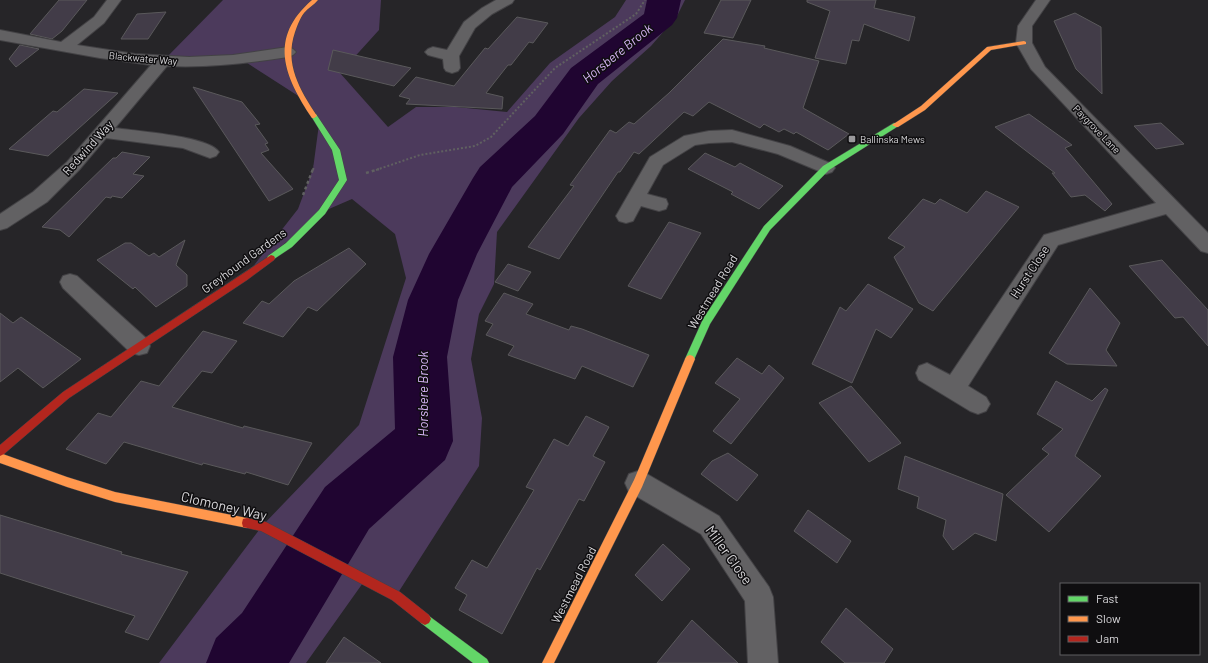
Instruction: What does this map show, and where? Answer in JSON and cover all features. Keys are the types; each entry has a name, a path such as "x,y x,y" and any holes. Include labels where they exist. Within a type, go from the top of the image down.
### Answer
{"street":[{"path":"65,46 89,29 111,7 114,0"},
{"path":"316,0 302,12 291,32 288,52 291,75 303,99 336,150 343,180"},
{"path":"433,52 452,62 469,25 487,10 507,0"},
{"path":"1024,43 1025,26 1043,0"},
{"name":"Blackwater Way","path":"0,36 65,46 114,56 198,62 288,52"},
{"name":"Westmead Road","path":"548,663 638,483 706,322 767,228 826,168 923,108 989,48 1024,43"},
{"name":"Paygrove Lane","path":"1024,43 1039,69 1208,246"},
{"name":"Redwind Way","path":"0,223 40,197 73,166 164,60"},
{"path":"186,143 200,130"},
{"path":"101,132 186,143 210,152"},
{"path":"626,216 656,161 690,140 709,136 732,136 784,150 826,168"},
{"name":"Greyhound Gardens","path":"0,451 66,395 244,278 289,245 322,212 343,180"},
{"path":"636,198 659,204"},
{"name":"Hurst Close","path":"953,389 1051,240 1171,206"},
{"path":"70,282 139,346"},
{"path":"927,373 978,404"},
{"name":"Clomoney Way","path":"0,458 67,482 115,497 262,526 396,596 483,663"},
{"name":"Miller Close","path":"638,483 710,525 759,597 763,663"}],"path":[{"path":"343,180 420,155 475,146 491,137 555,68 636,14 645,0"},
{"path":"303,196 313,169 318,124"}],"shaded area":[{"path":"223,0 381,0 379,30 340,73 388,127 416,107 456,107 507,112 550,63 615,17 626,0 685,0 677,16 651,46 612,81 579,118 497,232 494,284 479,314 471,359 482,418 479,466 396,596 365,580 306,663 159,663 262,526 359,425 406,278 395,234 352,199 322,212 244,278 298,209 313,169 319,124 303,99 241,59 164,60"}],"building":[{"path":"59,0 87,0 62,31 52,39 30,34"},
{"path":"721,0 751,0 733,38 704,33"},
{"path":"807,0 876,0 874,8 915,17 909,41 864,24 859,41 852,40 846,64 815,58 830,11 807,2"},
{"path":"166,12 148,39 121,39 137,14"},
{"path":"1075,13 1101,27 1102,94 1076,69 1054,21"},
{"path":"517,17 548,23 533,43 529,42 511,65 508,65 486,93 503,97 502,109 406,104 410,99 399,96 416,77 454,86 485,48 488,49"},
{"path":"723,39 765,46 764,48 819,61 803,108 849,134 828,150 796,132 794,134 784,129 779,132 764,124 760,128 709,102 693,116 684,112 639,154 634,152 620,172 618,172 559,259 528,247 574,186 570,185 610,130 616,133 629,122 634,124 669,93"},
{"path":"20,45 39,49 16,67 9,59"},
{"path":"333,50 411,68 394,86 328,70"},
{"path":"193,87 242,102 260,124 255,125 268,143 265,144 269,150 261,153 293,189 269,201"},
{"path":"84,89 118,93 48,156 9,149 53,111 57,112"},
{"path":"1029,114 1072,145 1065,148 1112,204 1105,211 1085,195 1071,197 1052,173 1055,173 995,127"},
{"path":"1161,123 1184,144 1156,149 1134,126"},
{"path":"122,152 150,157 133,174 144,176 122,198 112,196 111,198 106,197 69,237 60,230 42,227 113,158 116,158"},
{"path":"705,153 735,167 740,163 783,186 759,209 731,194 733,192 688,169"},
{"path":"986,191 1019,207 933,311 919,303 894,257 905,247 888,238 923,199 935,204 940,199 967,213"},
{"path":"669,222 701,233 661,299 628,286"},
{"path":"185,240 176,265 187,275 187,286 156,307 135,287 133,289 97,260 125,243 131,243 149,256 154,253 159,257"},
{"path":"349,248 366,264 317,311 308,307 283,337 243,323 262,301 269,304 294,281"},
{"path":"1162,260 1208,310 1208,346 1183,317 1175,318 1129,266"},
{"path":"508,264 531,272 518,291 495,282"},
{"path":"868,284 913,309 891,338 876,329 852,383 812,364 840,307 846,311"},
{"path":"1090,288 1120,323 1106,350 1117,366 1067,364 1049,353"},
{"path":"504,293 533,304 526,314 569,330 571,326 582,329 649,355 633,387 582,366 575,379 508,355 514,346 486,335 493,324 485,321"},
{"path":"0,313 13,323 21,317 81,359 43,388 18,368 0,382"},
{"path":"203,331 237,341 212,373 202,371 172,407 243,428 244,426 312,443 288,485 246,472 245,474 203,463 202,465 124,442 106,464 66,449 98,413 111,417 141,381 159,386"},
{"path":"737,358 762,374 769,365 784,378 731,444 713,431 740,399 715,383"},
{"path":"1056,381 1092,401 1105,388 1108,390 1075,456 1101,476 1049,532 1006,495 1049,454 1042,449 1063,429 1037,414"},
{"path":"851,386 901,443 869,462 819,403"},
{"path":"586,416 609,427 593,456 605,462 584,501 579,499 540,570 537,568 502,634 459,610 467,595 455,588 472,560 487,568 534,490 526,487 554,439 568,446"},
{"path":"728,453 758,475 737,501 701,474 712,461"},
{"path":"905,456 1003,494 996,541 975,533 953,550 943,536 946,520 917,508 919,497 898,489"},
{"path":"808,510 851,541 837,563 794,531"},
{"path":"0,515 122,552 121,554 188,572 148,640 125,632 135,616 0,573"},
{"path":"663,544 690,569 662,601 635,575"},
{"path":"846,608 893,649 884,663 845,663 821,642"},
{"path":"692,620 738,663 657,663"},
{"path":"344,637 381,663 326,663"}],"waterway":[{"name":"Horsbere Brook","path":"241,663 266,637 347,508 424,441 420,357 433,300 453,254 495,178 549,125 584,76 660,18 664,0"}],"traffic: fast":[{"path":"271,258 289,245 322,212 343,180 336,150 314,116"},
{"path":"690,359 706,322 767,228 826,168 896,125"},
{"path":"425,619 483,663"}],"traffic: slow":[{"path":"314,116 301,97 293,81 289,67 288,51 293,27 301,13 315,0"},
{"path":"896,125 923,108 989,48 1024,43"},
{"path":"548,663 638,483 690,359"},
{"path":"0,458 67,482 115,497 247,523"}],"traffic: jam":[{"path":"0,451 66,395 244,278 271,258"},
{"path":"247,523 262,526 396,596 425,619"}],"place":[{"name":"Ballinska Mews","path":"852,139"}]}
